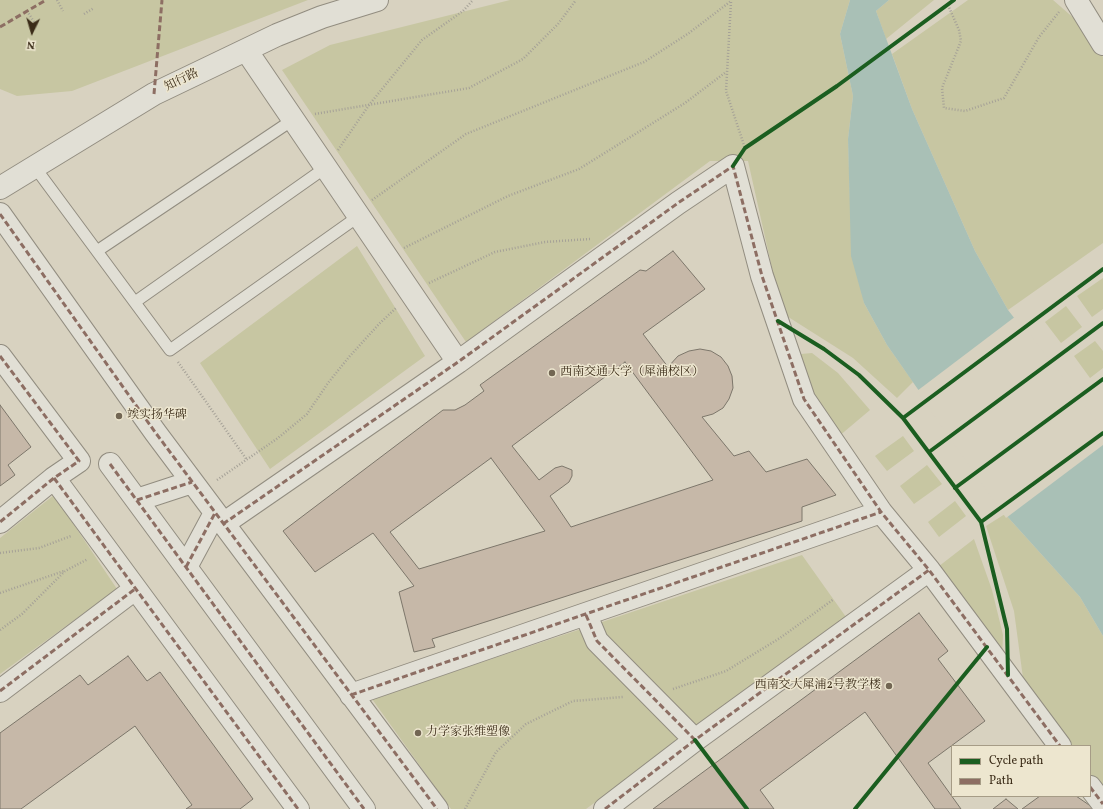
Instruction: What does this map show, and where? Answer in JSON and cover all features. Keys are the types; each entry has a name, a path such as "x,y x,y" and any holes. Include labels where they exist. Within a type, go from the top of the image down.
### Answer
{"street":[{"name":"知行路","path":"0,188 154,94 278,35 322,17 376,0"},
{"path":"1069,4 1103,44"},
{"path":"246,50 458,362"},
{"path":"186,567 219,518 458,362 620,244 733,166 762,276 804,399 881,512 929,570 1059,745"},
{"path":"0,214 154,432 436,808"},
{"path":"0,356 79,461 54,478 0,522"},
{"path":"110,464 364,809"},
{"path":"54,478 298,809"},
{"path":"136,500 195,487"},
{"path":"352,695 881,512"},
{"path":"605,809 695,740 929,570"},
{"path":"0,691 135,589"},
{"path":"586,615 597,641 695,740"},
{"path":"1091,787 1103,804"}],"lane":[{"path":"97,251 294,120"},
{"path":"34,166 170,350 359,216"},
{"path":"135,302 325,168"}],"path":[{"path":"57,0 63,10"},
{"path":"325,168 369,105 422,40 463,11 473,0"},
{"path":"294,120 326,111 469,88 523,59 558,24 576,0"},
{"path":"731,0 726,92 745,148"},
{"path":"359,216 373,199 466,134 644,62 689,33 731,0"},
{"path":"942,9 949,4 959,30 961,41 942,88 944,108 964,111 1004,98 1039,37 1053,17 1069,4"},
{"path":"84,14 94,8"},
{"path":"27,11 36,25"},
{"path":"388,257 434,232 508,196 579,169 685,103 726,72"},
{"path":"733,166 745,148 752,143"},
{"path":"195,487 247,460 307,414 328,383 379,324 395,309 432,281 495,252 545,242 593,239 620,244"},
{"path":"170,350 247,460"},
{"path":"0,553 39,548 70,537 89,526"},
{"path":"0,594 65,571 106,550"},
{"path":"0,630 22,614 65,571"}],"green space":[{"path":"0,0 308,0 72,91 17,96 0,89"},
{"path":"510,0 850,0 840,34 853,96 848,139 850,200 864,303 887,345 913,382 897,398 853,358 782,313 748,161 710,161 466,342 282,70 330,45"},
{"path":"889,0 934,0 886,39 876,11"},
{"path":"968,0 1053,0 1084,27 1103,57 1103,243 1008,310 975,251 912,109 892,54"},
{"path":"357,246 425,356 270,469 200,363"},
{"path":"1103,278 1103,309 1092,317 1077,296"},
{"path":"1066,306 1082,327 1061,343 1045,322"},
{"path":"1095,341 1103,351 1103,368 1090,378 1074,356"},
{"path":"812,353 838,373 870,410 838,437 801,377 801,354"},
{"path":"903,436 914,451 887,471 875,456"},
{"path":"927,465 942,484 914,504 900,486"},
{"path":"54,495 117,589 0,674 0,538"},
{"path":"955,501 966,516 939,537 928,522"},
{"path":"1005,514 1080,597 1103,636 1103,795 1091,778 1091,745 1066,745 1023,678 1014,611 986,526"},
{"path":"974,539 992,590 1003,635 1002,661 934,570"},
{"path":"802,555 846,617 586,809 451,809 372,699"}],"shaded area":[{"path":"850,0 889,0 876,11 912,109 975,251 1008,310 1103,432 1103,636 1080,597 1005,514 887,345 864,303 851,256 848,139 853,96 840,34"}],"pier":[{"path":"1016,316 1103,429 1103,445 1006,518 917,391"}],"building":[{"path":"673,251 705,289 643,334 668,367 678,356 689,351 700,349 711,351 721,357 728,366 732,376 733,388 729,399 723,408 713,414 702,417 734,456 749,451 766,472 807,459 836,495 802,507 802,521 432,639 435,647 414,652 399,592 414,586 373,533 315,572 283,531 443,410 455,410 465,405 484,391 480,385 640,270 646,271","holes":["625,362 713,480 571,527 550,496 569,482 572,476 572,470 562,466 555,468 539,480 512,446","491,458 545,531 419,569 390,532"]},
{"path":"0,405 31,447 8,465 15,475 0,486"},
{"name":"西南交大犀浦2号教学楼","path":"919,613 948,651 938,659 985,721 928,763 961,809 935,809 865,712 760,790 774,809 653,809"},
{"path":"128,656 147,681 160,672 253,799 240,809 186,809 192,805 135,726 21,809 0,809 0,733 80,675 88,685"},
{"path":"1039,797 1077,797 1095,809 1022,809"},
{"path":"1006,799 1018,809 993,809"}],"marked path":[{"path":"0,27 46,0"},
{"path":"154,94 162,0"},
{"path":"223,524 458,362 678,203 733,166 762,276 804,399 881,512 929,570 1059,745"},
{"path":"0,214 155,432 437,809"},
{"path":"0,356 79,461 54,478 0,522"},
{"path":"110,464 364,809"},
{"path":"54,478 298,809"},
{"path":"137,500 192,482"},
{"path":"351,695 881,512"},
{"path":"186,567 215,513"},
{"path":"605,809 695,740 929,570"},
{"path":"0,691 135,589"},
{"path":"586,615 597,641 695,740"},
{"path":"1091,788 1103,804"}],"cycle path":[{"path":"733,166 745,148 837,86 954,0"},
{"path":"903,418 1103,269"},
{"path":"778,321 824,349 859,375 903,418 981,522 1007,629 1008,675"},
{"path":"929,452 1103,323"},
{"path":"955,488 1103,379"},
{"path":"981,522 1103,433"},
{"path":"855,809 987,647"},
{"path":"695,740 747,809"}],"place":[{"name":"西南交通大学（犀浦校区）","path":"552,373"},
{"name":"竢实扬华碑","path":"119,416"},
{"name":"西南交大犀浦2号教学楼","path":"889,686"},
{"name":"力学家张维塑像","path":"418,733"}]}
